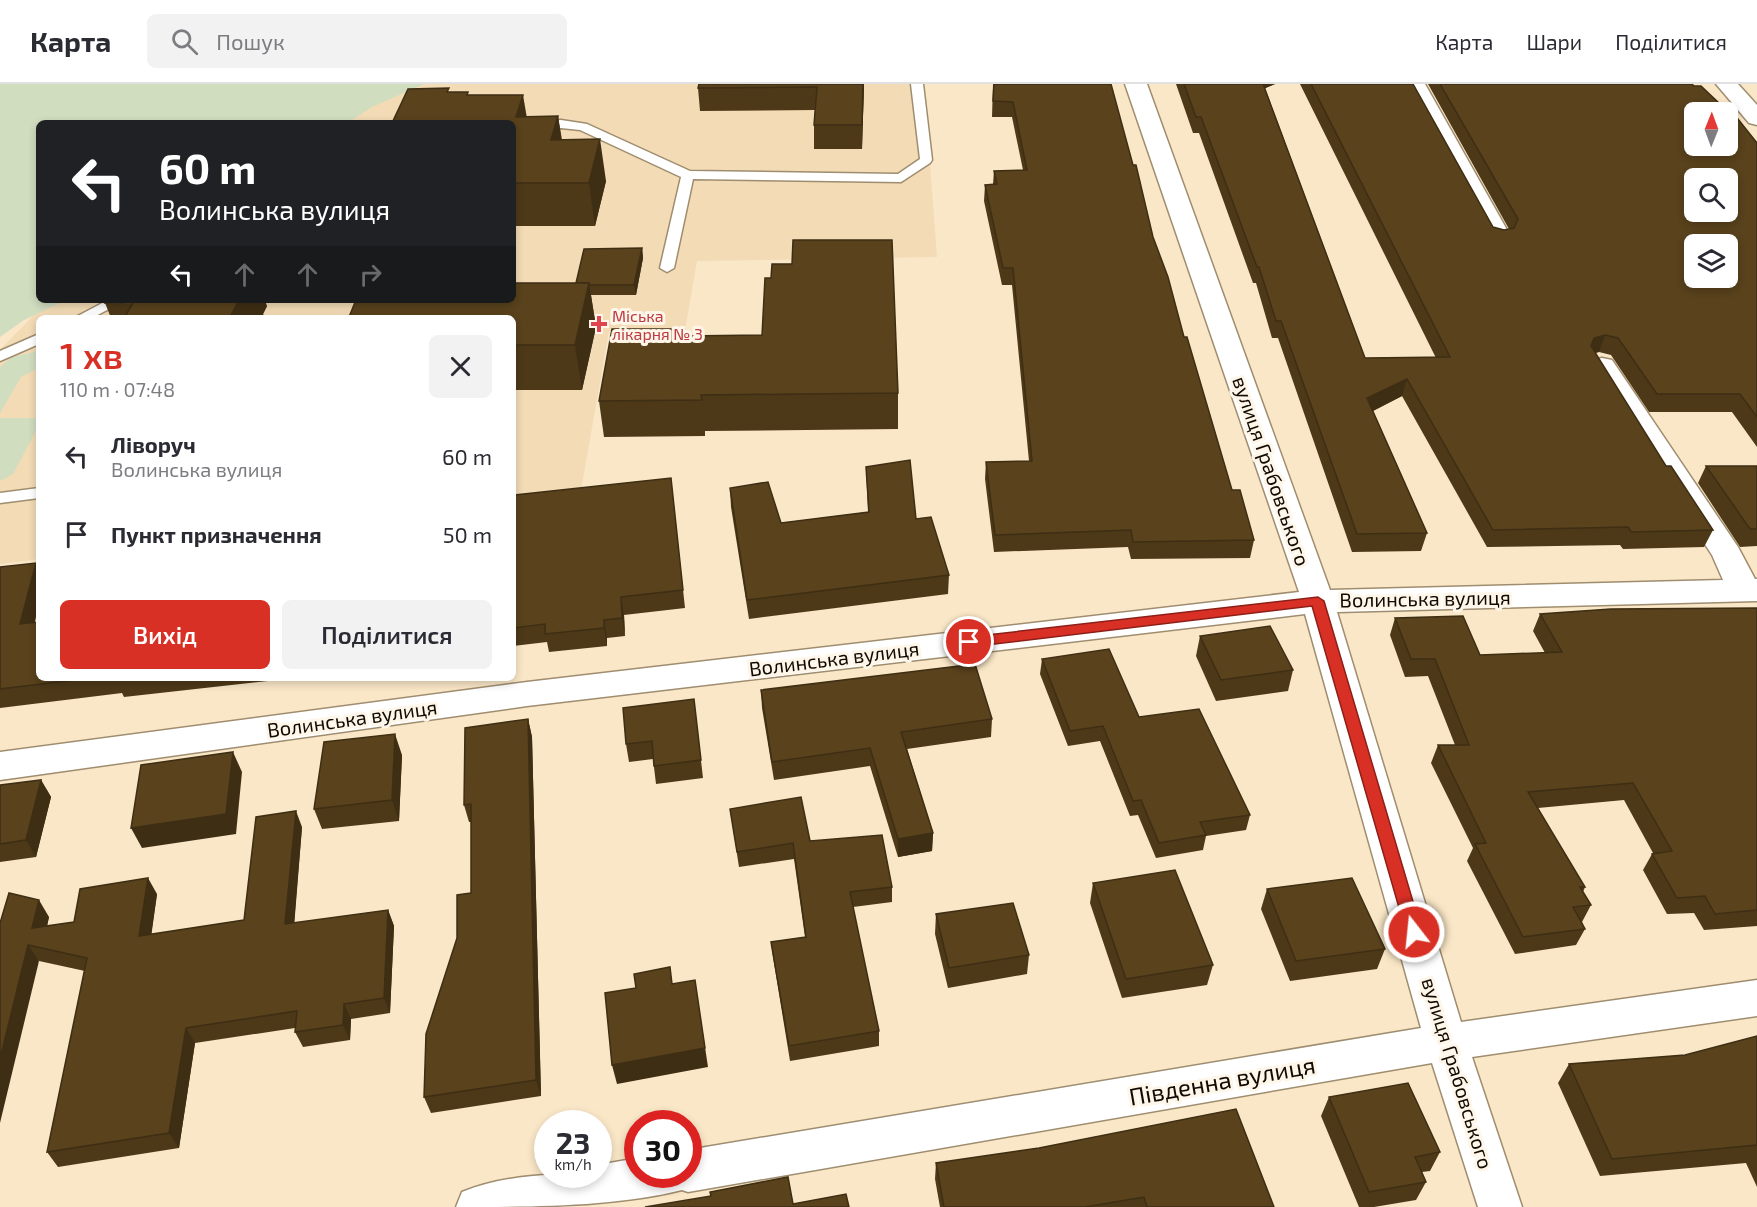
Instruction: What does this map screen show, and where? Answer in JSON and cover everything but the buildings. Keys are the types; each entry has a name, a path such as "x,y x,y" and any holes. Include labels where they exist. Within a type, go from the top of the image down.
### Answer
{"street":[{"name":"вулиця Грабовського","path":"1136,84 1318,601 1446,1042 1500,1207"},
{"path":"1414,84 1499,237"},
{"path":"1727,84 1754,110"},
{"name":"Волинська вулиця","path":"1599,362 1750,590"},
{"name":"Волинська вулиця","path":"0,766 527,694 1318,601 1750,590"},
{"name":"Південна вулиця","path":"702,1169 1446,1042 1757,998"},
{"path":"478,1207 624,1182"}],"lane":[{"path":"516,125 561,124 583,127 688,175 901,178 926,160 917,84"},
{"path":"667,268 688,175"},
{"path":"87,315 113,303"},
{"path":"0,357 36,339"},
{"path":"0,498 36,493"}],"shaded area":[{"name":"Міська лікарня № 3","path":"377,84 924,84 937,257 697,261 685,330 609,331 581,490 516,499 516,315 36,315 36,559 0,564 0,350 45,303 516,303 516,120 272,120"}],"green space":[{"path":"0,84 424,84 372,107 352,120 36,120 36,303 60,303 24,320 0,337"},
{"path":"36,352 36,370 21,377 0,413 0,367 12,357"},
{"path":"0,418 36,418 36,431 13,474 0,481"}],"place":[{"name":"Міська лікарня № 3","path":"599,324"}],"route":[{"path":"969,642 1318,601 1414,932"}]}
